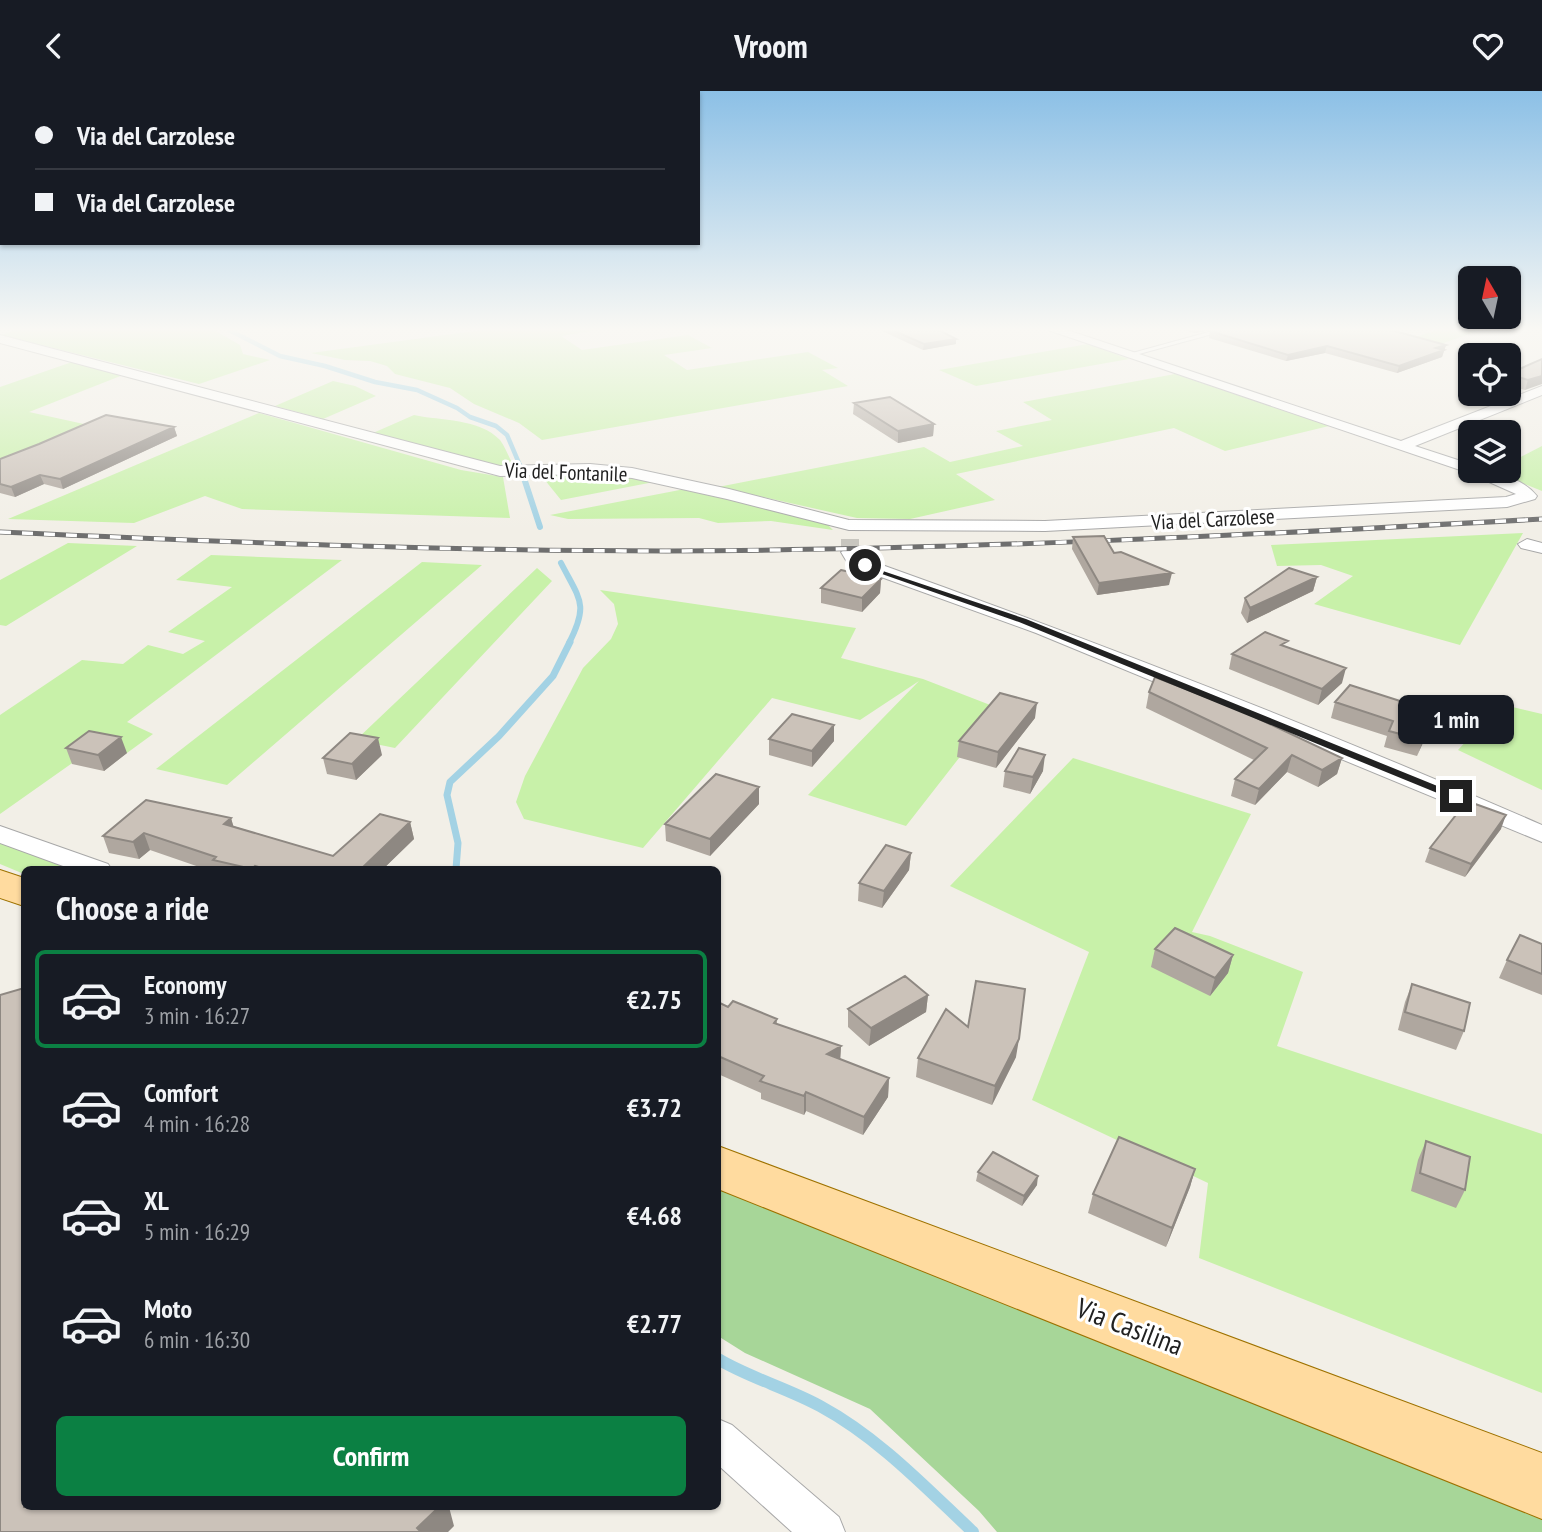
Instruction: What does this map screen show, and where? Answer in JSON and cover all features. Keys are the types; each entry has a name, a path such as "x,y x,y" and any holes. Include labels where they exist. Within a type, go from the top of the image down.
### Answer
{"main road":[{"path":"0,883 21,892"},
{"name":"Via Casilina","path":"721,1168 1542,1486"}],"street":[{"name":"Via del Fontanile","path":"221,397 505,472 590,469 632,473 748,498 850,539"},
{"name":"Via del Carzolese","path":"1255,397 1458,465"},
{"path":"1401,446 1524,397"},
{"name":"Via del Carzolese","path":"850,539 961,527 1083,525 1373,510 1507,502 1529,496 1506,483"},
{"path":"850,539 853,558 865,565 1063,637 1435,787 1542,834"},
{"path":"0,834 88,866"},
{"path":"721,1442 824,1532"}],"green space":[{"path":"0,397 66,397 29,412 93,426 0,464"},
{"path":"295,397 373,397 323,419 275,406"},
{"path":"464,397 784,397 542,440 519,423"},
{"path":"1049,397 1244,397 1329,426 1225,451 1174,428 956,474 995,500 910,519 857,518 718,487 924,447 950,462 1023,446 996,431 1052,420 1023,402"},
{"path":"259,413 461,470 503,477 510,518 242,509 205,496 134,523 8,519"},
{"path":"414,415 459,421 482,428 500,440 517,469 497,467 373,433"},
{"path":"1542,446 1542,491 1521,483 1521,457"},
{"path":"584,472 659,481 561,500 540,474"},
{"path":"690,488 827,524 833,530 771,521 718,523 699,518 568,519 550,515"},
{"path":"1523,533 1460,645 1314,604 1353,576 1321,565 1277,566 1271,545"},
{"path":"68,543 137,546 6,626 0,625 0,580"},
{"path":"211,555 342,560 127,722 153,734 127,753 95,747 0,814 0,715 82,660 123,664 148,645 183,654 205,641 168,632 232,587 176,580"},
{"path":"422,562 482,565 227,785 156,769"},
{"path":"537,568 552,581 395,748 356,740"},
{"path":"600,590 856,628 841,658 923,679 998,708 906,826 808,795 919,681 860,720 772,698 643,848 524,819 516,802 525,776 583,668 611,639 618,624 614,604"},
{"path":"1500,704 1542,714 1542,790 1458,750"},
{"path":"1073,758 1251,814 1192,932 1210,936 1303,972 1277,1046 1542,1134 1542,1393 1199,1258 1208,1183 1032,1100 1089,952 950,886"},
{"path":"0,843 61,866 21,866 21,873 0,864"},
{"path":"721,1187 1542,1512 1542,1532 997,1532 979,1511 870,1409 745,1353 721,1338"}],"building":[{"path":"890,397 934,424 898,431 854,403"},
{"path":"106,415 174,427 60,479 40,475 11,487 0,484 0,459"},
{"path":"1104,536 1114,553 1121,552 1172,573 1099,583 1073,537"},
{"path":"1289,568 1317,577 1250,608 1245,598"},
{"path":"841,570 881,579 862,598 821,588"},
{"path":"1265,632 1288,641 1281,645 1346,668 1322,689 1232,654"},
{"path":"1155,677 1242,711 1342,758 1322,770 1292,755 1259,789 1235,779 1267,748 1149,692"},
{"path":"1350,685 1419,707 1414,713 1432,718 1423,740 1389,731 1393,721 1335,702"},
{"path":"1000,693 1037,703 998,752 959,741"},
{"path":"792,714 834,725 812,751 769,739"},
{"path":"89,731 121,737 98,755 66,748"},
{"path":"350,733 378,738 352,764 323,758"},
{"path":"1019,748 1045,755 1033,777 1005,771"},
{"path":"716,774 759,787 710,839 665,824"},
{"path":"146,800 231,818 224,824 333,856 380,814 410,822 364,866 239,866 213,860 216,857 144,833 133,842 103,836"},
{"path":"1467,801 1506,815 1471,864 1430,848"},
{"path":"886,845 911,853 884,891 859,883"},
{"path":"1175,928 1233,955 1215,978 1155,949"},
{"path":"1520,935 1542,944 1542,974 1507,960"},
{"path":"905,976 928,995 871,1028 848,1009"},
{"path":"976,981 1025,989 1019,1039 995,1086 918,1058 946,1009 968,1027"},
{"path":"1412,984 1470,1003 1464,1031 1405,1012"},
{"path":"21,989 21,1510 436,1510 417,1528 421,1532 0,1532 0,995"},
{"path":"733,1001 777,1019 774,1023 841,1046 827,1054 889,1078 864,1117 806,1092 804,1096 760,1081 764,1076 721,1057 721,1004 728,1007"},
{"path":"1119,1137 1195,1169 1172,1228 1093,1194"},
{"path":"1426,1141 1470,1157 1465,1190 1420,1173"},
{"path":"993,1152 1038,1176 1024,1196 978,1172"}],"waterway":[{"path":"433,397 470,417 496,426 507,435 521,468"},
{"path":"520,466 540,527"},
{"path":"561,563 580,602 579,619 569,643"},
{"path":"456,866 458,843 447,795 450,782 499,736 553,676 570,642"},
{"path":"721,1361 820,1406 842,1419 901,1464 973,1532"}],"tunnel":[{"path":"850,539 850,552"}],"railway":[{"path":"0,532 416,548 666,551 995,545 1542,519"}],"route":[{"path":"865,565 990,608 1456,796"}]}
